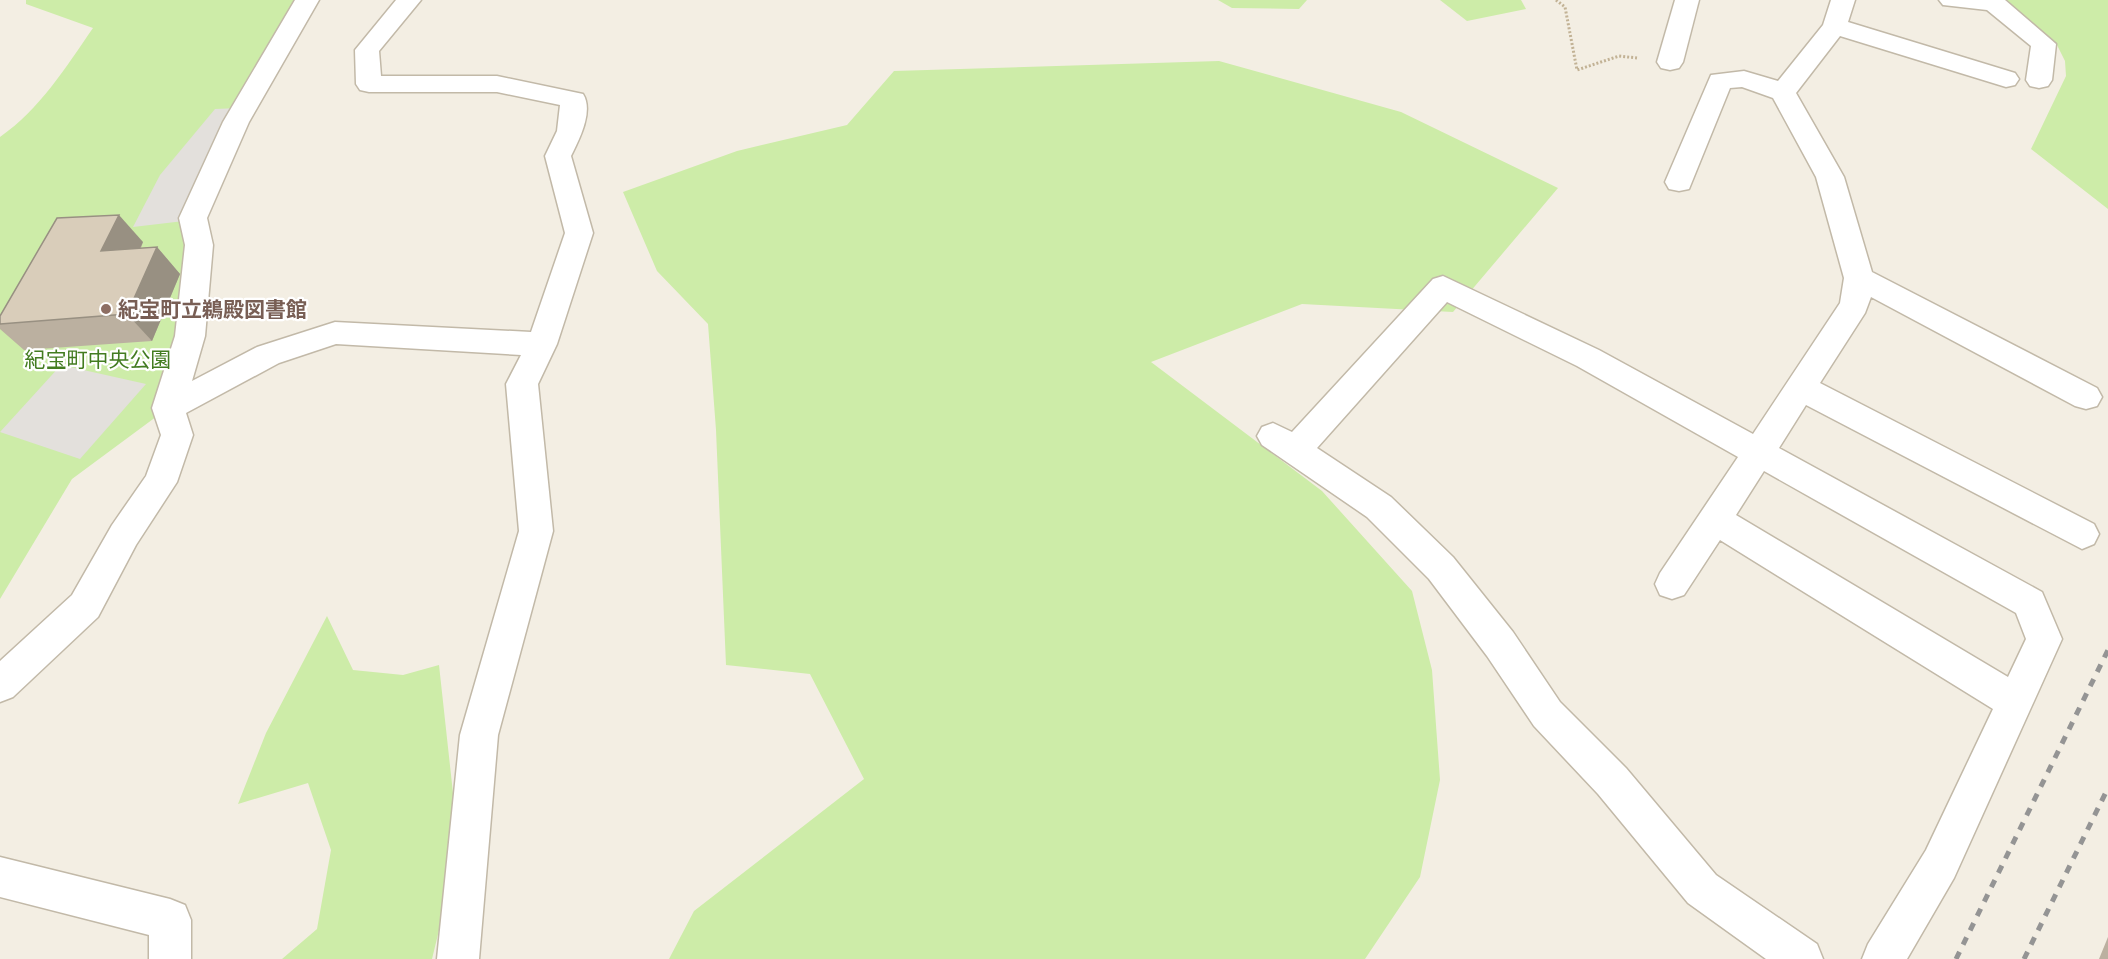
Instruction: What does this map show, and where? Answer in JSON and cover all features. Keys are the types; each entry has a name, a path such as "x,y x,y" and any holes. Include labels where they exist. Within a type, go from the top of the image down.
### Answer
{"street":[{"path":"0,685 86,606 124,535 160,482 177,435 168,408 190,336 199,245 193,218 236,122 307,0"},
{"path":"409,0 367,50 369,84 497,84 574,100 570,131 558,156 579,233 542,344 522,384 536,531 479,735 458,959"},
{"path":"1670,62 1687,0"},
{"path":"1951,0 1991,1 2043,44 2039,80"},
{"path":"1783,92 1839,13 2006,79"},
{"path":"1672,584 1855,305 1859,278 1830,177 1783,92 1744,79 1720,81 1678,182"},
{"path":"1859,278 2086,397"},
{"path":"1802,959 1702,889 1612,781 1547,714 1500,644 1441,568 1379,507 1284,443 1443,287 1588,358 2030,603 2044,639 1940,864 1883,959"},
{"path":"168,408 268,355 335,333 542,344"},
{"path":"1800,387 2082,534"},
{"path":"1714,519 2015,702"},
{"path":"0,877 170,920 170,959"}],"path":[{"path":"1556,0 1565,7 1577,70 1619,56 1670,62"}],"green space":[{"name":"紀宝町中央公園","path":"26,0 297,0 260,60 196,212 168,408 72,479 0,599 0,137 28,114 40,100 93,28 26,4"},
{"path":"1218,0 1307,0 1299,9 1232,8"},
{"path":"1440,0 1521,0 1526,9 1467,21"},
{"path":"2003,0 2108,0 2108,209 2031,149 2066,76 2065,61 2057,45"},
{"path":"1219,61 1401,112 1558,188 1453,312 1302,304 1151,362 1322,491 1412,591 1432,670 1440,780 1420,877 1365,959 669,959 694,911 864,779 810,674 726,665 716,430 708,324 657,271 623,192 737,151 847,125 894,71"},
{"path":"327,616 353,670 403,675 439,665 459,848 432,959 282,959 317,929 331,850 308,783 238,804 266,733"}],"shaded area":[{"path":"239,108 184,221 133,227 160,175 215,109"},
{"path":"61,365 146,384 80,459 0,432"}],"building":[{"path":"119,215 101,251 157,247 127,314 0,324 0,316 57,218"}],"railway":[{"path":"1956,959 2108,650"},
{"path":"2024,959 2108,788"}],"place":[{"name":"紀宝町立鵜殿図書館","path":"106,309"}]}
